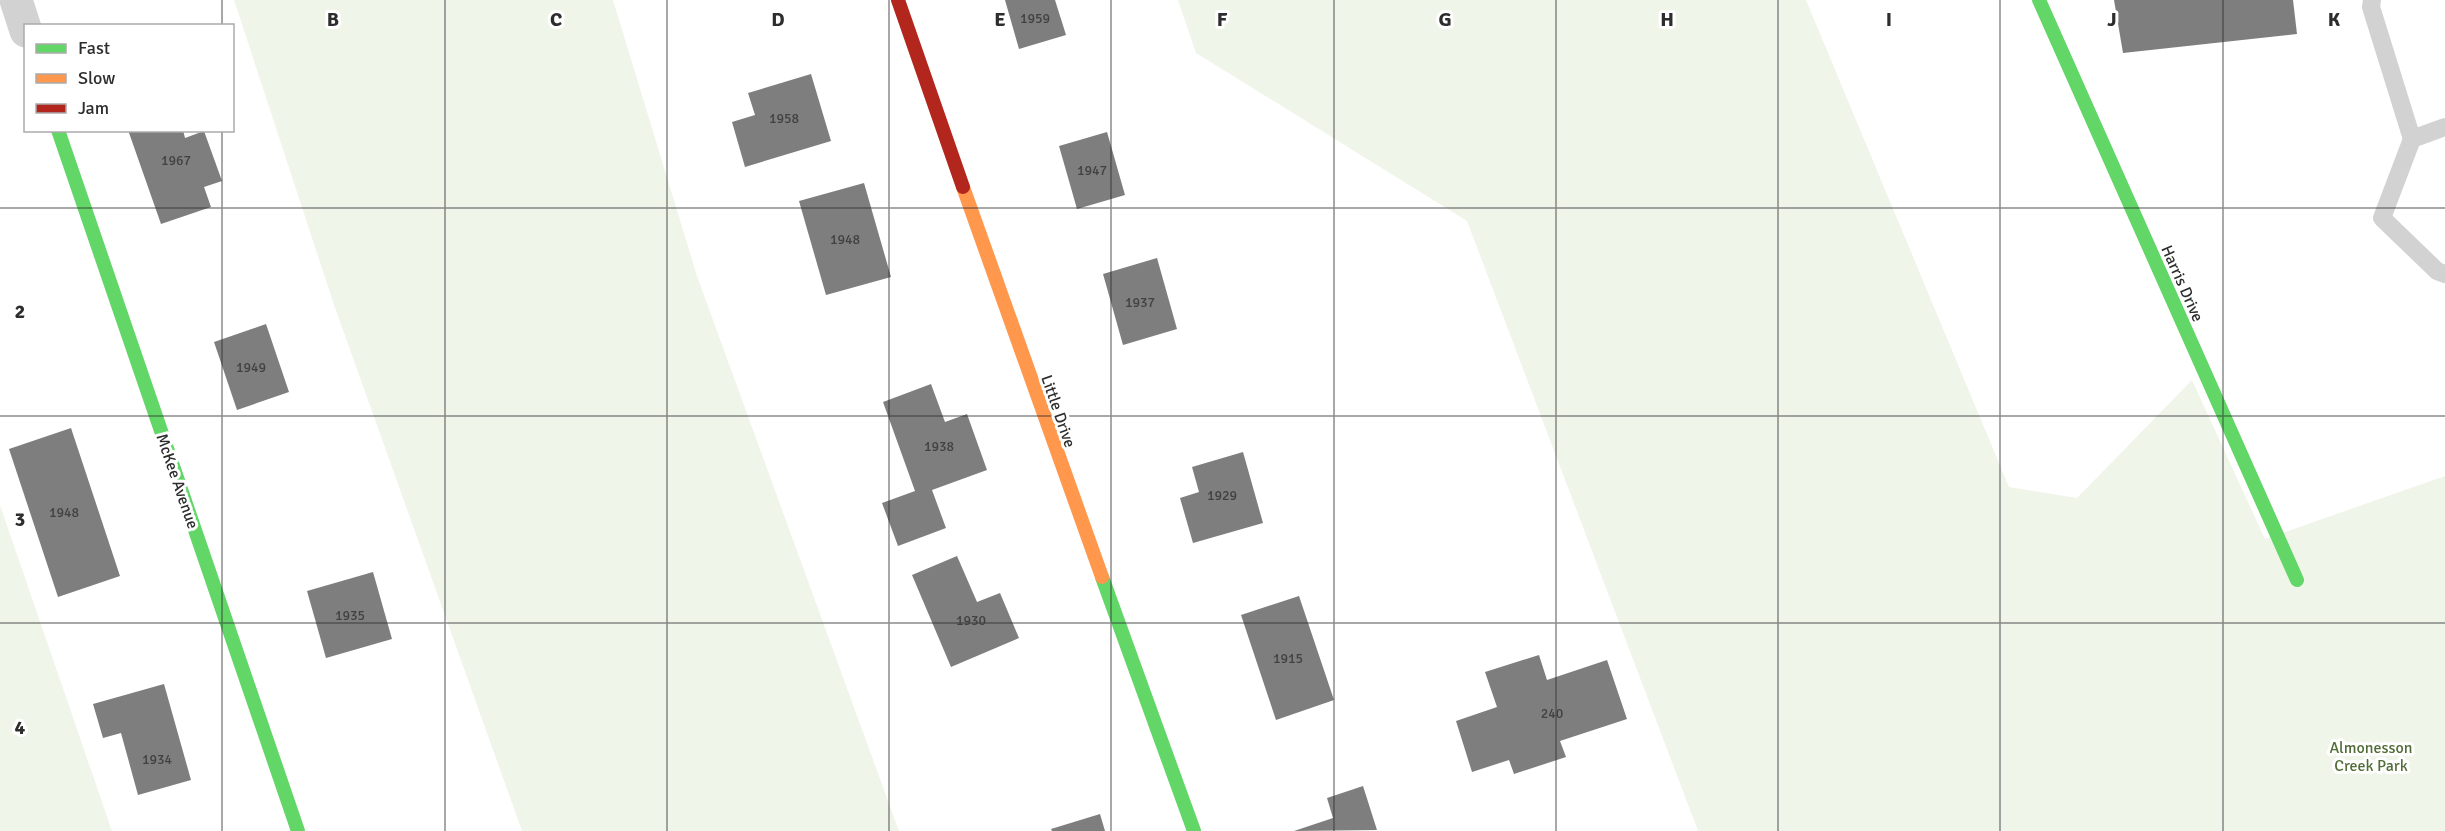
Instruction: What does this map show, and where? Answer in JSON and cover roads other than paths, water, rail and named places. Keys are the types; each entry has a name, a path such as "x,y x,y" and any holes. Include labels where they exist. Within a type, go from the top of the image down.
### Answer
{"street":[{"path":"16,0 24,24"},
{"name":"Little Drive","path":"898,0 1054,446 1194,831"},
{"name":"Harris Drive","path":"2038,0 2297,580"},
{"name":"McKee Avenue","path":"59,132 298,831"}],"lane":[{"path":"2372,0 2371,7 2412,139 2382,218 2438,271 2445,274"},
{"path":"2412,139 2445,127"}],"park label":[{"name":"Almonesson Creek Park","path":"2371,756"}]}
